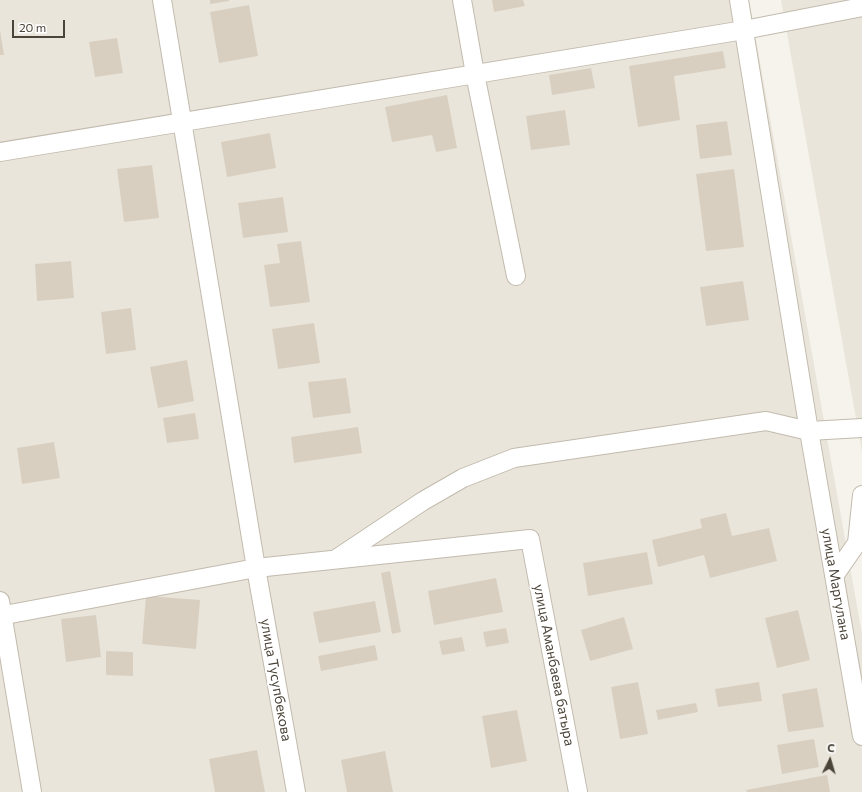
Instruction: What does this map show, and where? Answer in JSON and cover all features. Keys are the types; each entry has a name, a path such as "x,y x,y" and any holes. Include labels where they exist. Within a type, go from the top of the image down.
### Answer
{"street":[{"name":"улица Тусупбекова","path":"162,0 256,568 296,792"},
{"path":"462,0 475,74 516,276"},
{"name":"улица Маргулана","path":"739,0 809,431 862,736"},
{"path":"0,152 744,30 862,7"},
{"path":"32,792 1,611 256,568 334,560 422,501 463,478 514,458 766,421 809,431 862,428"},
{"path":"834,576 857,543 862,495"},
{"name":"улица Аманбаева батыра","path":"334,560 530,539 578,792"}],"shaded area":[{"path":"0,0 749,0 862,634 862,792 0,792"},
{"path":"781,0 862,0 862,452"}],"building":[{"path":"210,0 229,0 229,1 210,4"},
{"path":"492,0 523,0 525,6 494,12"},
{"path":"249,5 258,56 219,63 210,12"},
{"path":"0,30 4,55 0,55"},
{"path":"117,38 123,73 95,77 89,42"},
{"path":"723,51 726,68 674,76 680,120 638,127 629,66"},
{"path":"591,68 595,88 552,95 549,75"},
{"path":"447,95 457,148 436,152 432,135 392,142 385,107"},
{"path":"565,110 570,145 531,150 526,116"},
{"path":"727,121 732,155 700,159 696,125"},
{"path":"270,133 276,168 227,177 221,142"},
{"path":"152,165 159,218 124,222 117,169"},
{"path":"734,169 744,247 706,251 696,174"},
{"path":"283,197 288,232 243,238 238,203"},
{"path":"301,241 310,302 270,307 264,265 280,263 277,244"},
{"path":"71,261 74,298 37,301 35,264"},
{"path":"743,281 749,320 706,326 700,287"},
{"path":"131,308 136,350 106,354 101,312"},
{"path":"314,323 320,363 278,369 272,329"},
{"path":"187,360 194,401 158,408 150,367"},
{"path":"346,378 351,413 313,418 308,382"},
{"path":"195,413 199,439 167,443 163,418"},
{"path":"358,427 362,453 294,463 291,437"},
{"path":"54,442 60,478 22,484 17,448"},
{"path":"726,513 732,536 769,528 777,561 710,578 704,555 658,567 652,540 702,528 700,519"},
{"path":"647,552 653,584 588,596 583,563"},
{"path":"390,571 401,632 392,634 381,573"},
{"path":"496,578 503,612 434,625 428,591"},
{"path":"146,596 200,600 196,649 142,644"},
{"path":"375,601 381,632 319,643 313,612"},
{"path":"798,610 810,660 777,668 765,618"},
{"path":"96,615 101,657 66,662 61,619"},
{"path":"624,617 633,649 590,661 581,630"},
{"path":"506,628 509,643 486,647 483,632"},
{"path":"462,637 465,651 442,655 439,641"},
{"path":"375,645 378,660 321,671 318,656"},
{"path":"106,651 133,652 133,676 106,675"},
{"path":"638,682 648,734 620,739 611,687"},
{"path":"759,682 762,701 718,707 715,689"},
{"path":"817,688 824,727 788,732 782,694"},
{"path":"696,703 698,712 658,720 656,710"},
{"path":"517,710 527,761 491,768 482,716"},
{"path":"814,739 819,767 782,774 777,745"},
{"path":"257,750 265,792 215,792 209,759"},
{"path":"385,751 393,792 347,792 341,760"},
{"path":"827,775 830,792 747,792 746,790"}]}
